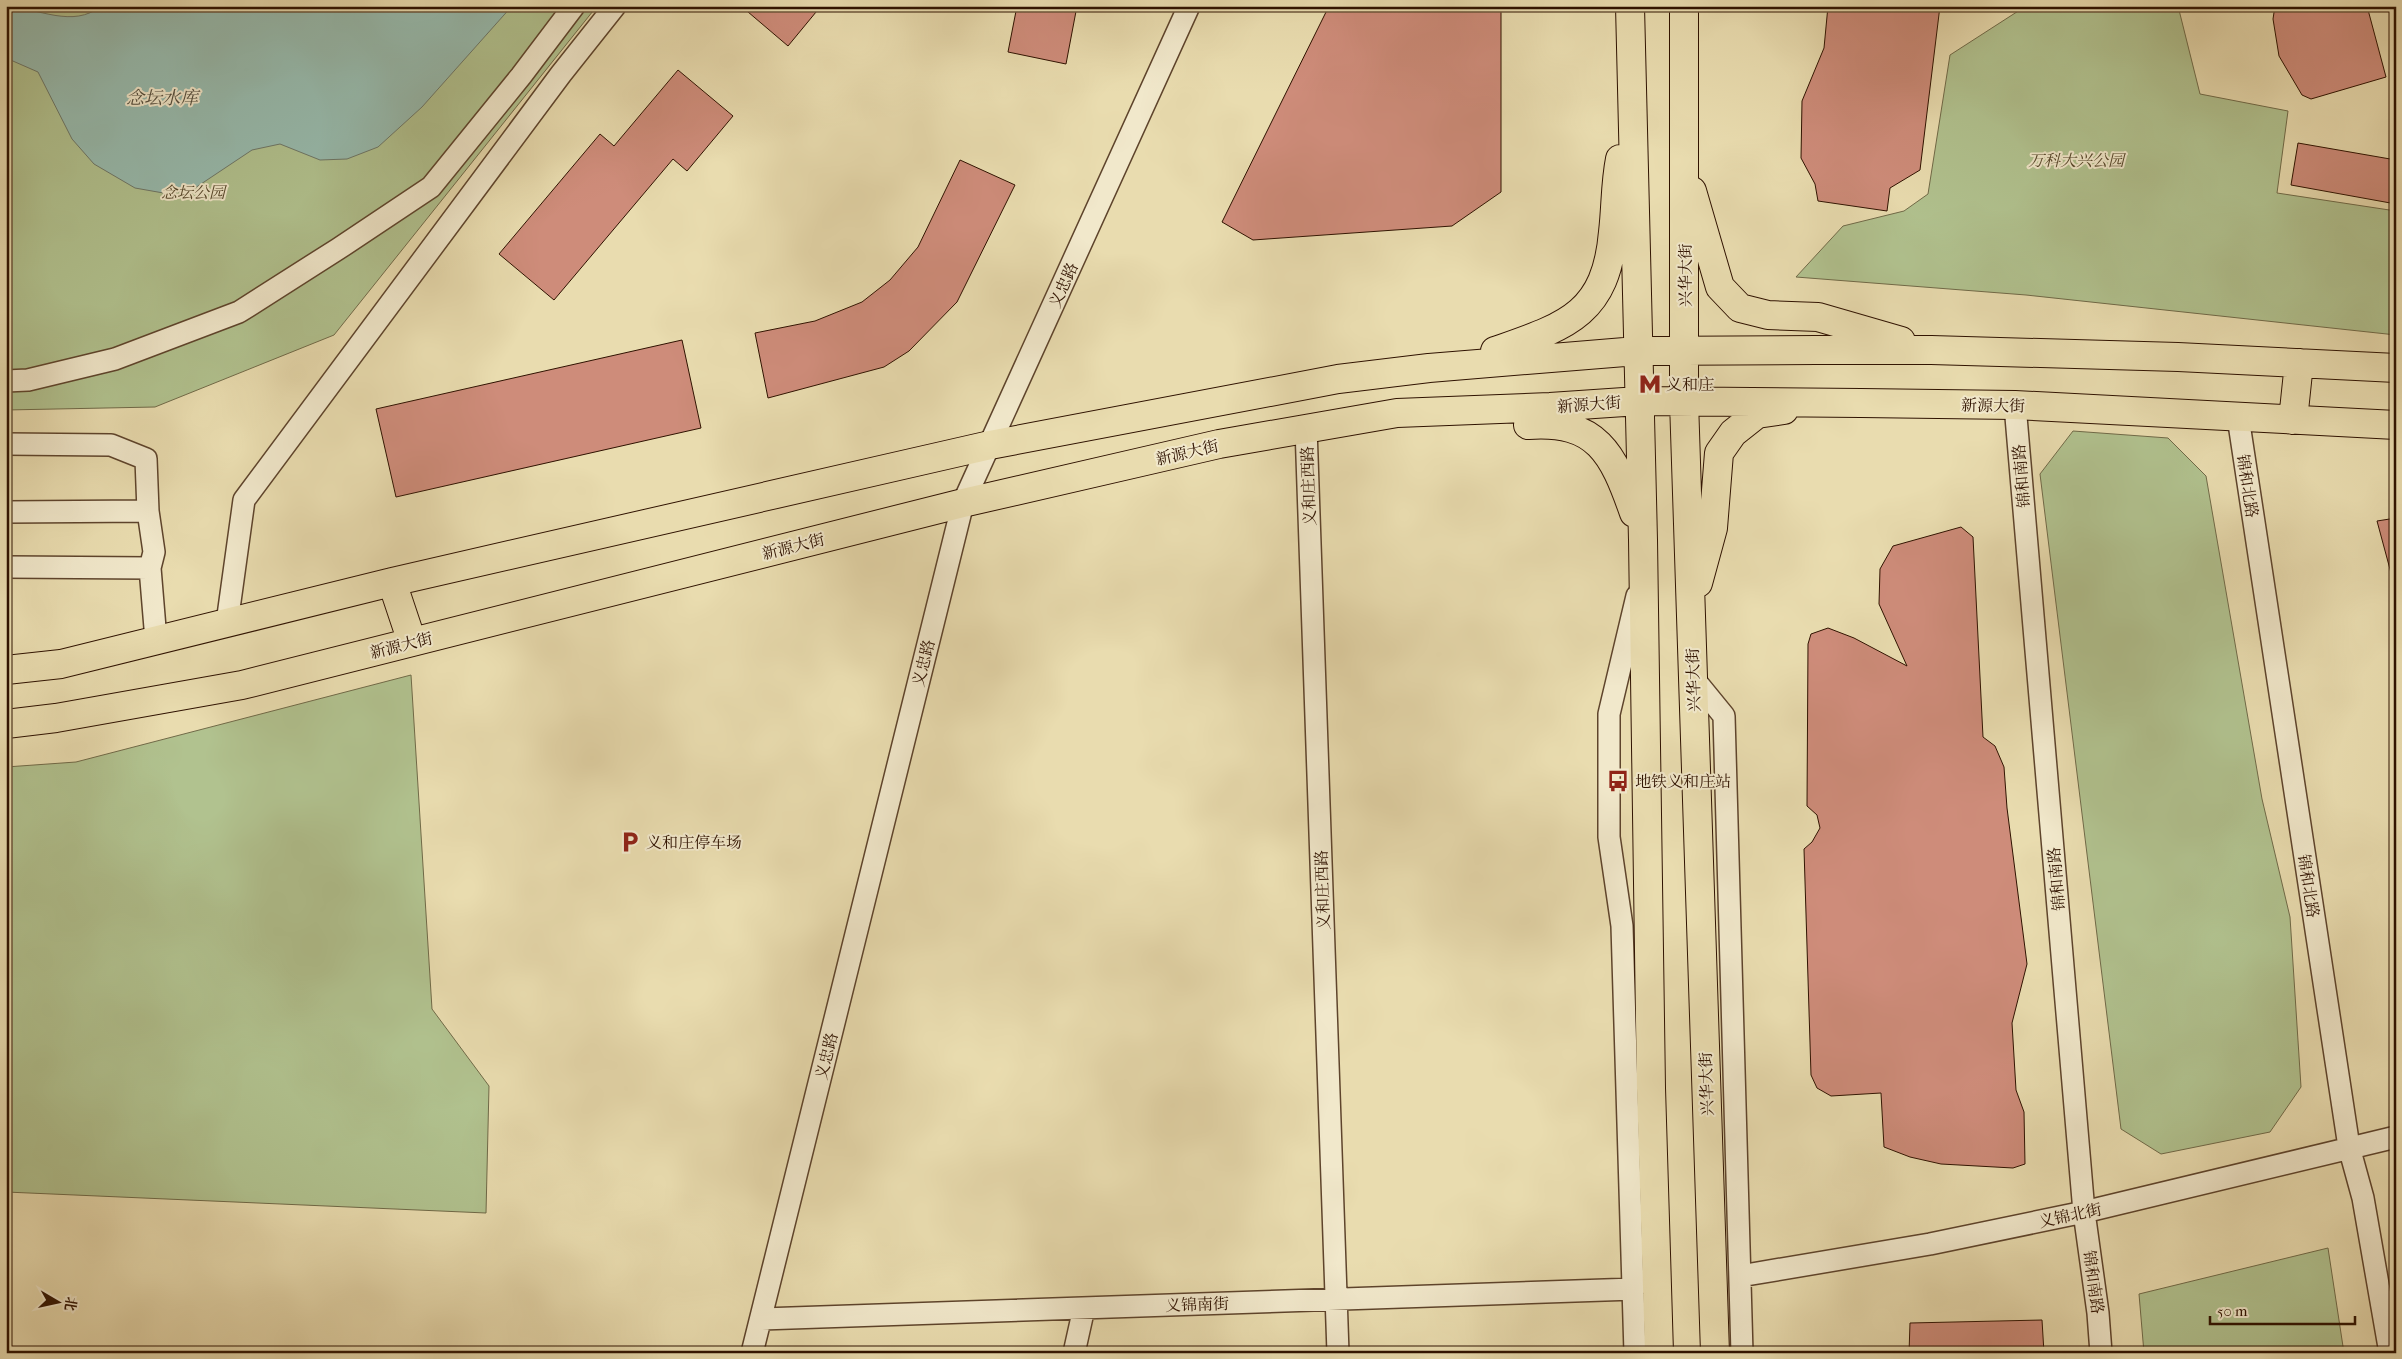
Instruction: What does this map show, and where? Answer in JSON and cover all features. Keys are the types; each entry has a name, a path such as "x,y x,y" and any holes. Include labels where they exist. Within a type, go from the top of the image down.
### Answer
{"main road":[{"path":"1630,6 1643,540 1651,1088 1658,1353"},
{"name":"兴华大街","path":"1684,6 1684,401 1715,1353"},
{"path":"1462,363 1539,336 1568,323 1594,298 1608,269 1614,231 1614,187 1631,99"},
{"path":"1684,165 1720,286 1740,308 1768,315 1818,317 1931,350"},
{"path":"6,670 61,664 392,582 990,445 1338,379 1462,363 1637,351 1931,350 2396,368"},
{"path":"2293,420 2299,363"},
{"name":"新源大街","path":"6,724 56,718 242,684 963,503 1219,444 1397,414 1639,401 1684,401 2015,405 2396,425"},
{"path":"1690,610 1713,528 1719,453 1734,433 1757,414 1861,403"},
{"path":"1397,414 1504,426 1551,424 1572,427 1598,442 1621,475 1643,540"},
{"path":"392,582 412,642"}],"street":[{"path":"6,381 28,380 115,359 239,312 338,250 431,187 521,76 574,6"},
{"path":"227,623 244,500 560,74 615,6"},
{"name":"义忠路","path":"752,1353 963,503 1189,6"},
{"name":"锦和南路","path":"2015,405 2084,1212 2098,1313 2101,1353"},
{"name":"锦和北路","path":"2238,418 2349,1147 2364,1198 2390,1353"},
{"name":"义和庄西路","path":"1306,428 1338,1353"},
{"path":"6,444 111,445 146,460 148,511 154,552 150,568 156,640"},
{"path":"6,512 148,511"},
{"path":"6,567 150,568"},
{"path":"1635,1353 1622,926 1609,837 1609,714 1643,571"},
{"path":"1693,678 1724,716 1742,1353"},
{"name":"义锦北街","path":"1740,1276 1930,1244 2084,1212 2396,1137"},
{"name":"义锦南街","path":"761,1319 1634,1289"},
{"path":"1074,1353 1084,1308"}],"green space":[{"name":"念坛公园","path":"6,6 597,6 334,335 155,407 6,410"},
{"name":"万科大兴公园","path":"2026,6 2178,6 2200,94 2288,111 2277,193 2396,211 2396,335 2026,295 1796,277 1843,226 1904,211 1928,194 1950,55"},
{"path":"2073,431 2168,438 2206,476 2262,799 2290,917 2301,1087 2270,1132 2161,1154 2121,1129 2040,474"},
{"path":"411,675 432,1009 489,1086 486,1213 6,1192 6,767 76,762"},
{"path":"2328,1248 2344,1353 2144,1353 2139,1294"}],"water":[{"name":"念坛水库","path":"6,6 67,17 90,13 101,6 512,6 422,107 378,147 347,159 320,160 280,144 252,150 195,188 169,194 135,188 94,164 72,139 38,72 6,58"}],"building":[{"path":"741,6 821,6 788,46"},
{"path":"1017,6 1077,6 1066,64 1008,52"},
{"path":"1329,6 1501,6 1501,192 1452,226 1253,240 1222,222"},
{"path":"1828,6 1940,6 1920,170 1890,188 1887,211 1818,201 1815,184 1801,158 1802,101 1824,48"},
{"path":"2275,6 2367,6 2386,77 2311,99 2302,95 2279,56 2273,19"},
{"path":"678,70 733,116 687,171 673,159 554,300 499,254 600,134 614,146"},
{"path":"2298,143 2396,160 2396,204 2291,185"},
{"path":"960,160 1015,185 957,302 909,351 884,367 768,398 755,333 815,321 862,302 890,280 918,247"},
{"path":"682,340 701,428 396,497 376,409"},
{"path":"2396,518 2396,573 2391,573 2377,521"},
{"path":"1961,527 1973,537 1983,737 1995,746 2004,767 2007,808 2027,964 2012,1023 2016,1090 2024,1112 2025,1164 2013,1168 1941,1164 1910,1157 1884,1147 1881,1093 1831,1096 1817,1088 1811,1075 1804,849 1812,842 1820,828 1817,815 1807,806 1808,644 1811,634 1828,628 1854,638 1907,666 1879,604 1880,569 1893,546"},
{"path":"2042,1320 2044,1353 1909,1353 1910,1323"}],"place":[{"name":"义和庄","path":"1650,384"},
{"name":"地铁义和庄站","path":"1618,781"},
{"name":"义和庄停车场","path":"630,842"}]}
